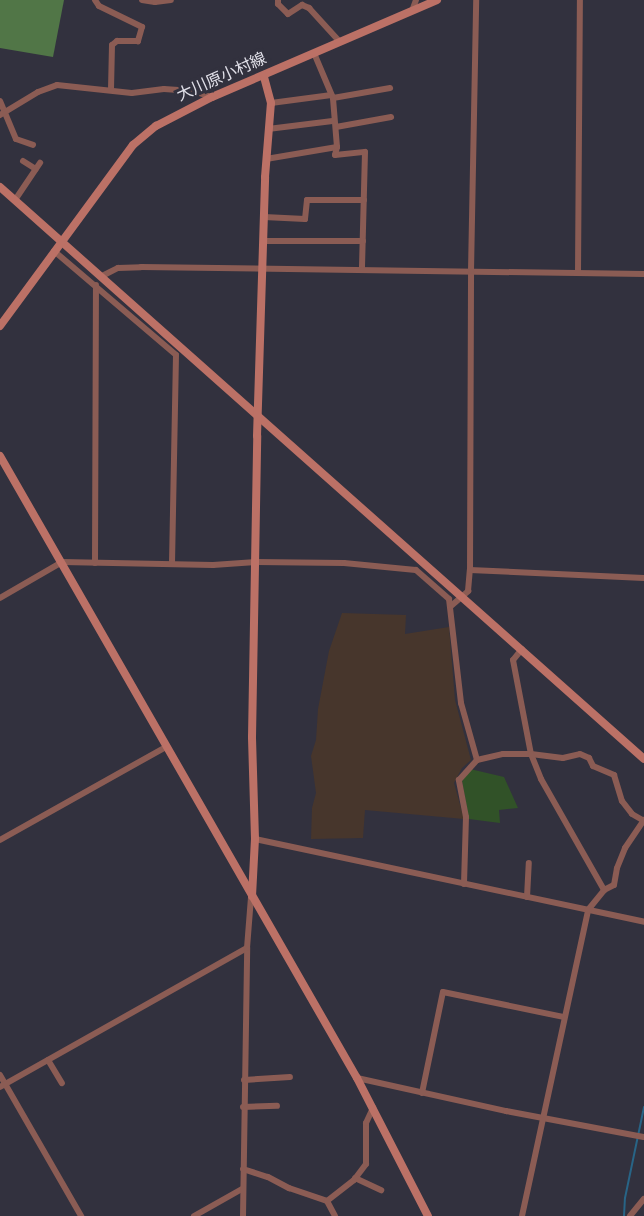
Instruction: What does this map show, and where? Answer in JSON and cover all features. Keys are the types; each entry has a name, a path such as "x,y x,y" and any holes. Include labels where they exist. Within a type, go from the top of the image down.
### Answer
{"street":[{"path":"95,0 99,6 142,27 138,41 117,41 112,45 111,89"},
{"path":"142,0 154,2 171,0"},
{"path":"278,0 278,4 288,14 303,5 309,8 339,41"},
{"path":"412,11 416,0"},
{"name":"大川原小村線","path":"0,326 133,145 163,121 339,41 438,0"},
{"path":"451,606 468,591 470,570 471,271 476,0"},
{"path":"578,273 580,0"},
{"path":"314,53 332,97 337,147 335,155 365,152 362,270"},
{"path":"243,1216 247,948 255,839 252,737 258,414 266,159 271,103 264,76"},
{"path":"3,114 51,86 111,89 132,93 165,88 194,91 212,97"},
{"path":"271,103 390,88"},
{"path":"0,101 3,114 16,139 31,142"},
{"path":"268,129 391,117"},
{"path":"266,159 337,147"},
{"path":"15,200 38,166 23,161"},
{"path":"0,187 644,759"},
{"path":"264,217 305,219 307,200 364,200"},
{"path":"263,241 363,241"},
{"path":"54,251 176,355 172,564"},
{"path":"102,276 125,267 644,274"},
{"path":"96,285 96,563"},
{"path":"0,456 251,897 357,1078 428,1216"},
{"path":"0,598 62,562 172,564 256,562 344,564 416,570 449,599 461,703 477,760"},
{"path":"470,570 644,578"},
{"path":"522,649 513,660 531,754 541,779 604,891"},
{"path":"0,840 166,747"},
{"path":"464,884 466,817 459,780 477,760 504,754 531,754 563,758 580,754 589,758 593,766 614,775 622,801 632,814 644,821 625,848 617,868 614,885 604,891 588,910 522,1216"},
{"path":"255,839 644,922"},
{"path":"527,897 529,863"},
{"path":"3,1086 247,948"},
{"path":"422,1092 444,992 564,1017"},
{"path":"48,1060 62,1083"},
{"path":"0,1075 3,1086 81,1216"},
{"path":"244,1080 290,1077"},
{"path":"357,1078 506,1111 544,1116 640,1136"},
{"path":"243,1107 278,1106"},
{"path":"327,1201 355,1178 367,1162 366,1123 373,1108"},
{"path":"243,1169 268,1176 289,1188 327,1201 335,1216"},
{"path":"355,1178 381,1190"},
{"path":"194,1216 242,1189"},
{"path":"630,1216 644,1199"}],"shaded area":[{"path":"342,613 406,615 405,634 449,627 455,700 471,760 462,768 454,783 464,819 365,810 363,838 311,839 312,808 316,793 311,756 316,740 318,709 329,651"}],"green space":[{"path":"0,0 64,0 53,57 0,48"},
{"path":"470,769 504,777 518,808 499,810 500,823 469,819 462,781"}],"waterway":[{"path":"624,1216 625,1198 644,1107"}]}
